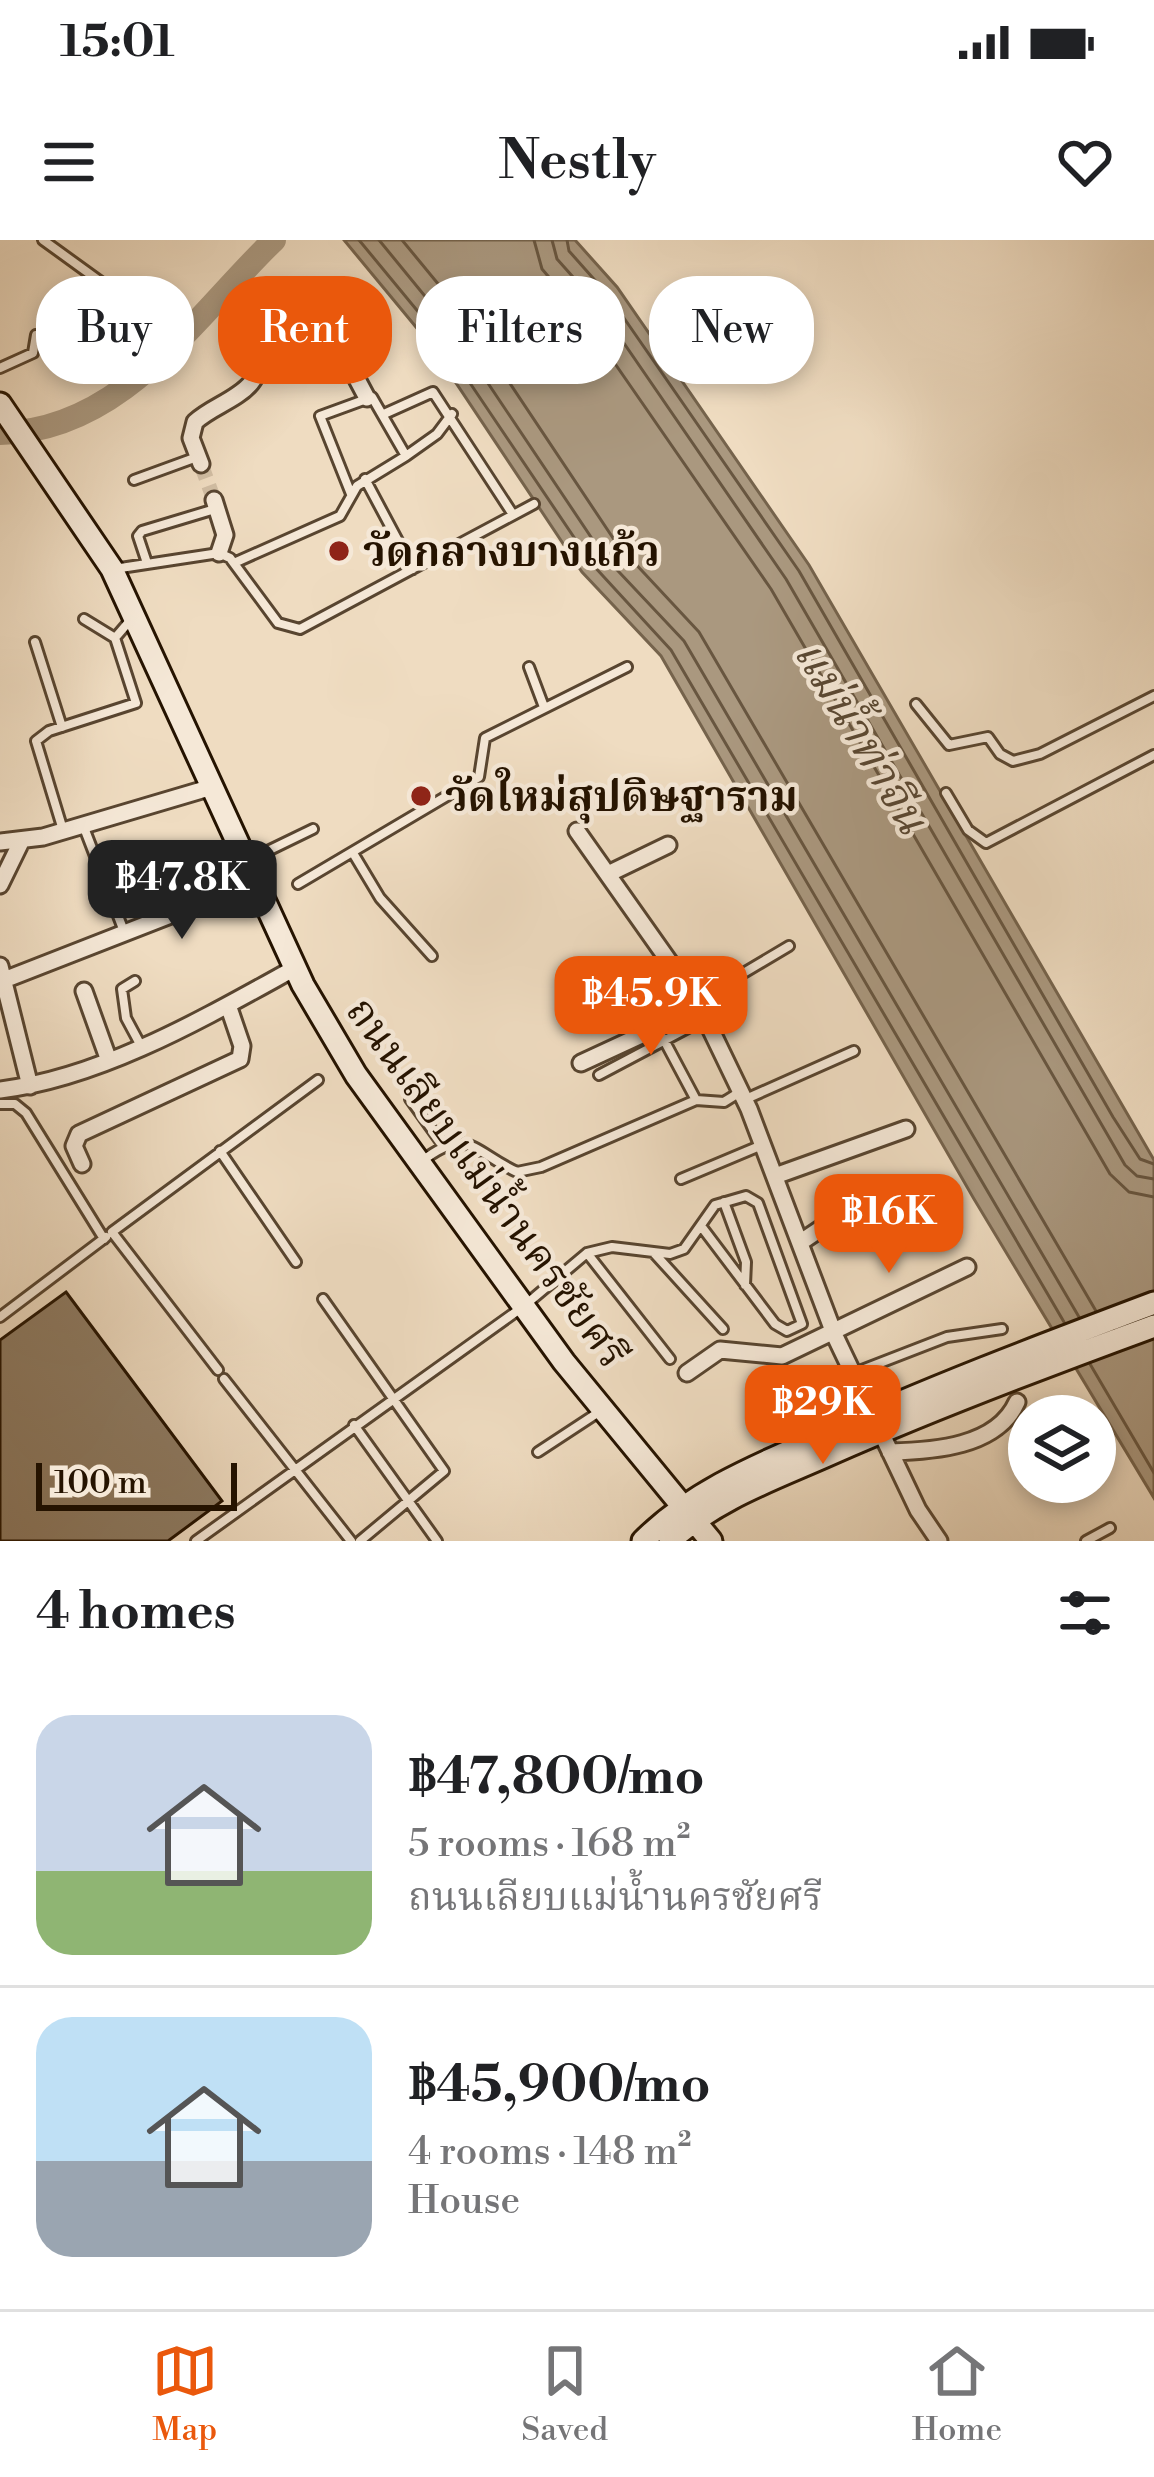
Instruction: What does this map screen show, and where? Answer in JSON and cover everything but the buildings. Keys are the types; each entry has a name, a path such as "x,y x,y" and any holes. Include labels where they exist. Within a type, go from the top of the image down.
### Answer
{"main road":[{"name":"ถนนเลียบแม่น้ำนครชัยศรี","path":"0,404 112,569 295,968 356,1076 524,1306 711,1541"},
{"path":"643,1541 688,1512 881,1432 947,1392 1154,1303"},
{"path":"947,1392 1154,1326"},
{"path":"670,1541 688,1512"}],"street":[{"path":"200,460 191,438 195,422 250,385 269,344 313,314 324,317 337,332 367,398"},
{"path":"215,504 225,535 226,558"},
{"path":"0,842 63,830 212,787"},
{"path":"577,831 700,1009 764,1144 833,1330 939,1541"},
{"path":"0,885 22,840"},
{"path":"608,874 668,845"},
{"path":"30,1086 2,973 125,937 254,881"},
{"path":"0,1090 30,1086 108,1058 228,1005 295,968"},
{"path":"84,991 108,1058"},
{"path":"82,1164 74,1146 79,1134 240,1059 242,1046 228,1005"},
{"path":"581,1063 700,1009"},
{"path":"775,1176 906,1129"},
{"path":"801,1242 848,1211"},
{"path":"687,1373 720,1350 775,1358 967,1267"},
{"path":"881,1432 946,1448 1001,1425 1008,1415"}],"lane":[{"path":"43,240 93,276"},
{"path":"0,368 33,352 36,334"},
{"path":"384,414 426,391 438,396 512,513"},
{"path":"351,494 320,416 376,399 406,456"},
{"path":"112,569 226,558 332,521 364,479 437,434 452,415"},
{"path":"134,480 200,460"},
{"path":"364,479 413,569"},
{"path":"147,563 138,536 142,532 215,504"},
{"path":"226,558 278,623 300,629 534,504"},
{"path":"115,638 134,616"},
{"path":"63,830 38,735 136,703 115,638 84,619"},
{"path":"35,642 62,727"},
{"path":"529,667 544,707"},
{"path":"298,884 479,777 485,738 627,667"},
{"path":"916,704 944,742 956,746 988,736 1013,761 1040,754 1154,696"},
{"path":"946,793 968,830 986,843 1154,755"},
{"path":"83,824 125,937"},
{"path":"254,881 313,829"},
{"path":"353,854 380,898 432,956"},
{"path":"254,881 284,891"},
{"path":"599,1075 664,1038 789,946"},
{"path":"135,981 122,989 121,998 140,1044"},
{"path":"664,1038 696,1100"},
{"path":"420,1163 443,1145 477,1145 517,1172 670,1116 696,1100 724,1102 854,1051"},
{"path":"0,1317 319,1080"},
{"path":"410,1099 443,1145"},
{"path":"0,1104 15,1104 26,1113 108,1236 218,1370"},
{"path":"681,1179 764,1144"},
{"path":"220,1151 296,1262"},
{"path":"196,1541 524,1306 587,1253 612,1247 653,1252 684,1249 709,1210 724,1202 746,1196 758,1203 802,1324 782,1329 701,1226"},
{"path":"724,1202 746,1262 745,1285"},
{"path":"653,1252 724,1329"},
{"path":"587,1253 670,1358"},
{"path":"224,1379 355,1541 409,1502 444,1472 323,1299"},
{"path":"853,1374 946,1337 1002,1329"},
{"path":"538,1452 603,1409"},
{"path":"355,1425 437,1541"},
{"path":"1086,1541 1110,1528"}],"water":[{"path":"344,240 575,240 607,276 416,276 416,327 392,298 392,276 374,276"},
{"name":"แม่น้ำท่าจีน","path":"625,299 649,333 649,384 684,384 809,565 1154,1160 1154,1498 1116,1435 1116,1395 1092,1395 661,656 582,572 457,384 625,384"}],"waterway":[{"path":"0,433 44,427 83,413 120,391 185,334 274,240"}],"tunnel":[{"path":"201,464 214,500"}],"place":[{"name":"วัดกลางบางแก้ว","path":"339,551"},
{"name":"วัดใหม่สุปดิษฐาราม","path":"421,796"}]}
